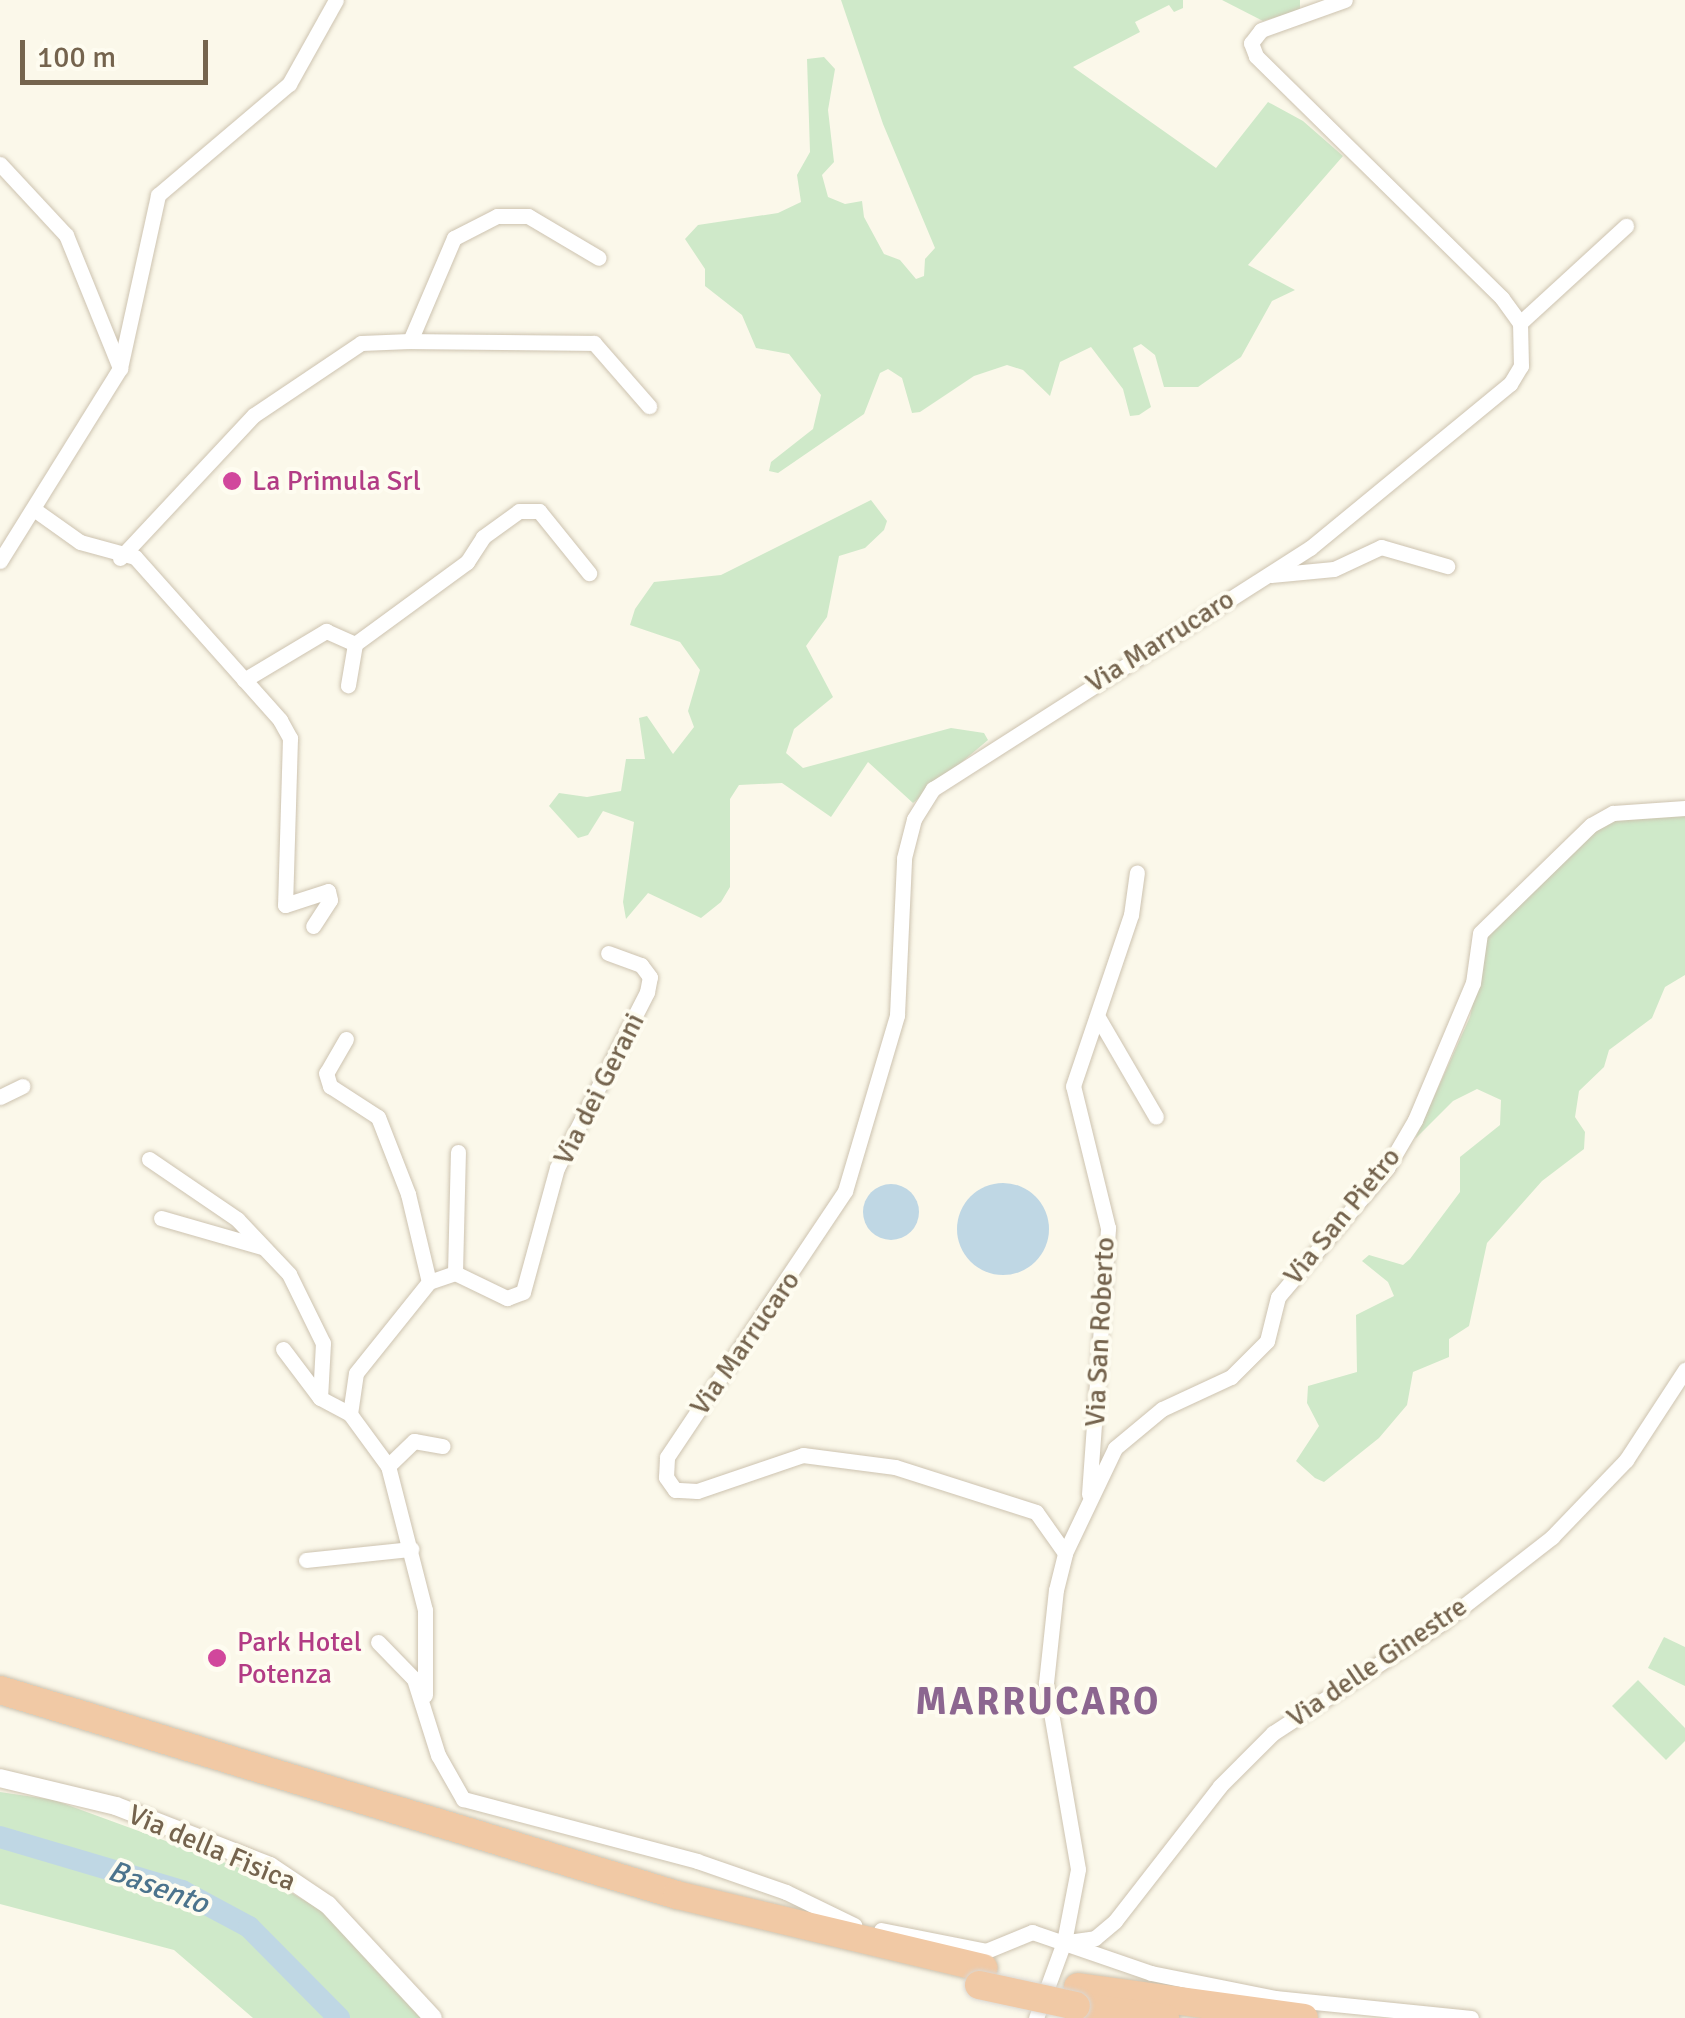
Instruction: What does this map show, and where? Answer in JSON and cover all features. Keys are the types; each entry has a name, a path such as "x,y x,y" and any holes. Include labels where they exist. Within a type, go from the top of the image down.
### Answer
{"highway":[{"path":"0,1690 678,1895 981,1976"},
{"path":"0,1708 702,1919 1165,2018"},
{"path":"1077,1997 1304,2018"}],"street":[{"path":"0,561 120,368 158,196 290,84 336,0"},
{"path":"1346,0 1261,30 1251,43 1256,56 1520,323 1626,226"},
{"path":"0,164 66,235 120,368"},
{"path":"410,342 454,238 498,216 528,216 599,258"},
{"name":"Via Marrucaro","path":"1065,1553 1036,1512 895,1467 804,1455 696,1492 675,1490 666,1478 667,1457 845,1191 896,1015 904,858 923,803 958,768 1268,575 1409,471 1510,384 1522,366 1520,323"},
{"path":"120,558 254,414 362,343 594,343 649,406"},
{"path":"35,510 80,542 120,558 134,557 244,680 290,738 286,905 328,890 330,900 314,926"},
{"path":"348,685 355,644 467,562 483,537 518,511 539,511 589,573"},
{"name":"Via Marrucaro","path":"1268,575 1334,568 1380,547 1448,566"},
{"path":"244,680 326,631 355,644"},
{"name":"Via San Pietro","path":"1065,1553 1115,1448 1162,1409 1231,1376 1266,1341 1278,1297 1386,1168 1415,1120 1465,1006 1480,933 1590,825 1613,813 1685,808"},
{"name":"Via San Roberto","path":"1088,1508 1108,1228 1073,1086 1131,915 1137,872"},
{"name":"Via dei Gerani","path":"455,1273 508,1298 524,1292 531,1278 556,1168 647,992 650,978 642,965 608,953"},
{"path":"1098,1019 1156,1117"},
{"path":"346,1039 326,1073 330,1086 378,1118 408,1194 429,1282"},
{"path":"0,1097 22,1086"},
{"path":"350,1414 356,1373 429,1282 455,1273 458,1152"},
{"path":"150,1159 237,1219 310,1306 323,1343 320,1398"},
{"path":"162,1218 262,1247"},
{"path":"283,1350 320,1398 350,1414 388,1466 425,1610 425,1704"},
{"name":"Via delle Ginestre","path":"1064,1942 1095,1938 1115,1921 1220,1786 1273,1733 1442,1622 1552,1537 1626,1460 1685,1370"},
{"path":"388,1466 414,1442 443,1446"},
{"path":"306,1560 411,1550"},
{"path":"1038,2015 1064,1942 1078,1869 1046,1682 1065,1553"},
{"path":"378,1642 414,1679 451,1786 479,1806 697,1861 786,1892 843,1923 986,1950 1032,1932 1151,1972 1259,1994 1472,2018"},
{"name":"Via della Fisica","path":"0,1778 116,1806 270,1866 328,1905 434,2018"}],"green space":[{"path":"841,0 1183,0 1183,8 1174,12 1169,5 1135,22 1140,32 1073,67 1216,168 1268,102 1303,121 1343,156 1248,265 1295,290 1272,301 1241,357 1198,387 1164,387 1155,355 1141,344 1133,348 1151,407 1139,415 1130,416 1123,389 1091,347 1060,362 1050,396 1023,370 1007,365 974,376 920,412 912,413 902,378 888,369 880,373 864,414 778,473 769,471 771,462 813,429 821,395 789,354 756,348 742,315 705,286 705,269 685,239 698,225 778,213 801,202 797,175 810,152 807,59 824,57 835,69 828,110 834,162 822,175 828,197 845,204 862,201 864,217 884,254 900,260 916,279 924,276 925,259 935,248 883,124"},
{"path":"1222,0 1300,0 1300,10 1263,21"},
{"path":"871,500 887,521 884,530 865,548 839,556 827,617 806,646 833,697 794,729 786,753 803,768 951,728 984,733 988,740 913,803 868,762 831,817 782,783 739,785 730,799 730,887 721,902 701,918 648,893 626,919 623,902 634,822 603,811 588,835 578,838 549,806 559,793 587,797 621,791 626,759 645,759 639,718 647,716 673,754 694,727 688,711 700,670 680,642 630,625 635,609 654,582 721,575"},
{"path":"1685,812 1685,975 1665,987 1652,1018 1609,1050 1604,1067 1579,1091 1575,1117 1585,1132 1584,1149 1542,1181 1487,1243 1469,1326 1449,1339 1449,1357 1413,1372 1407,1405 1379,1438 1324,1482 1315,1478 1296,1461 1319,1426 1307,1403 1308,1386 1357,1372 1356,1315 1394,1296 1388,1282 1362,1261 1369,1255 1403,1265 1410,1259 1460,1192 1460,1157 1500,1125 1501,1100 1477,1089 1453,1101 1415,1139 1470,1017 1488,931 1599,827 1618,818"},
{"path":"1664,1637 1685,1647 1685,1686 1648,1668"},
{"path":"1638,1680 1685,1728 1685,1741 1666,1760 1612,1706"},
{"path":"0,1792 54,1800 264,1877 321,1910 424,2018 253,2018 174,1950 0,1904"}],"water":[{"path":"1003,1183 1021,1186 1036,1196 1046,1211 1046,1247 1036,1262 1021,1272 1003,1275 985,1272 970,1262 960,1247 957,1229 960,1211 970,1196 985,1186"},
{"path":"891,1184 910,1193 919,1212 910,1231 891,1240 872,1231 863,1212 872,1193"}],"waterway":[{"name":"Basento","path":"0,1837 182,1891 249,1927 339,2018"}],"place":[{"name":"La Primula Srl","path":"232,481"},
{"name":"Park Hotel Potenza","path":"217,1658"}],"district":[{"name":"MARRUCARO","path":"1038,1702"}]}
